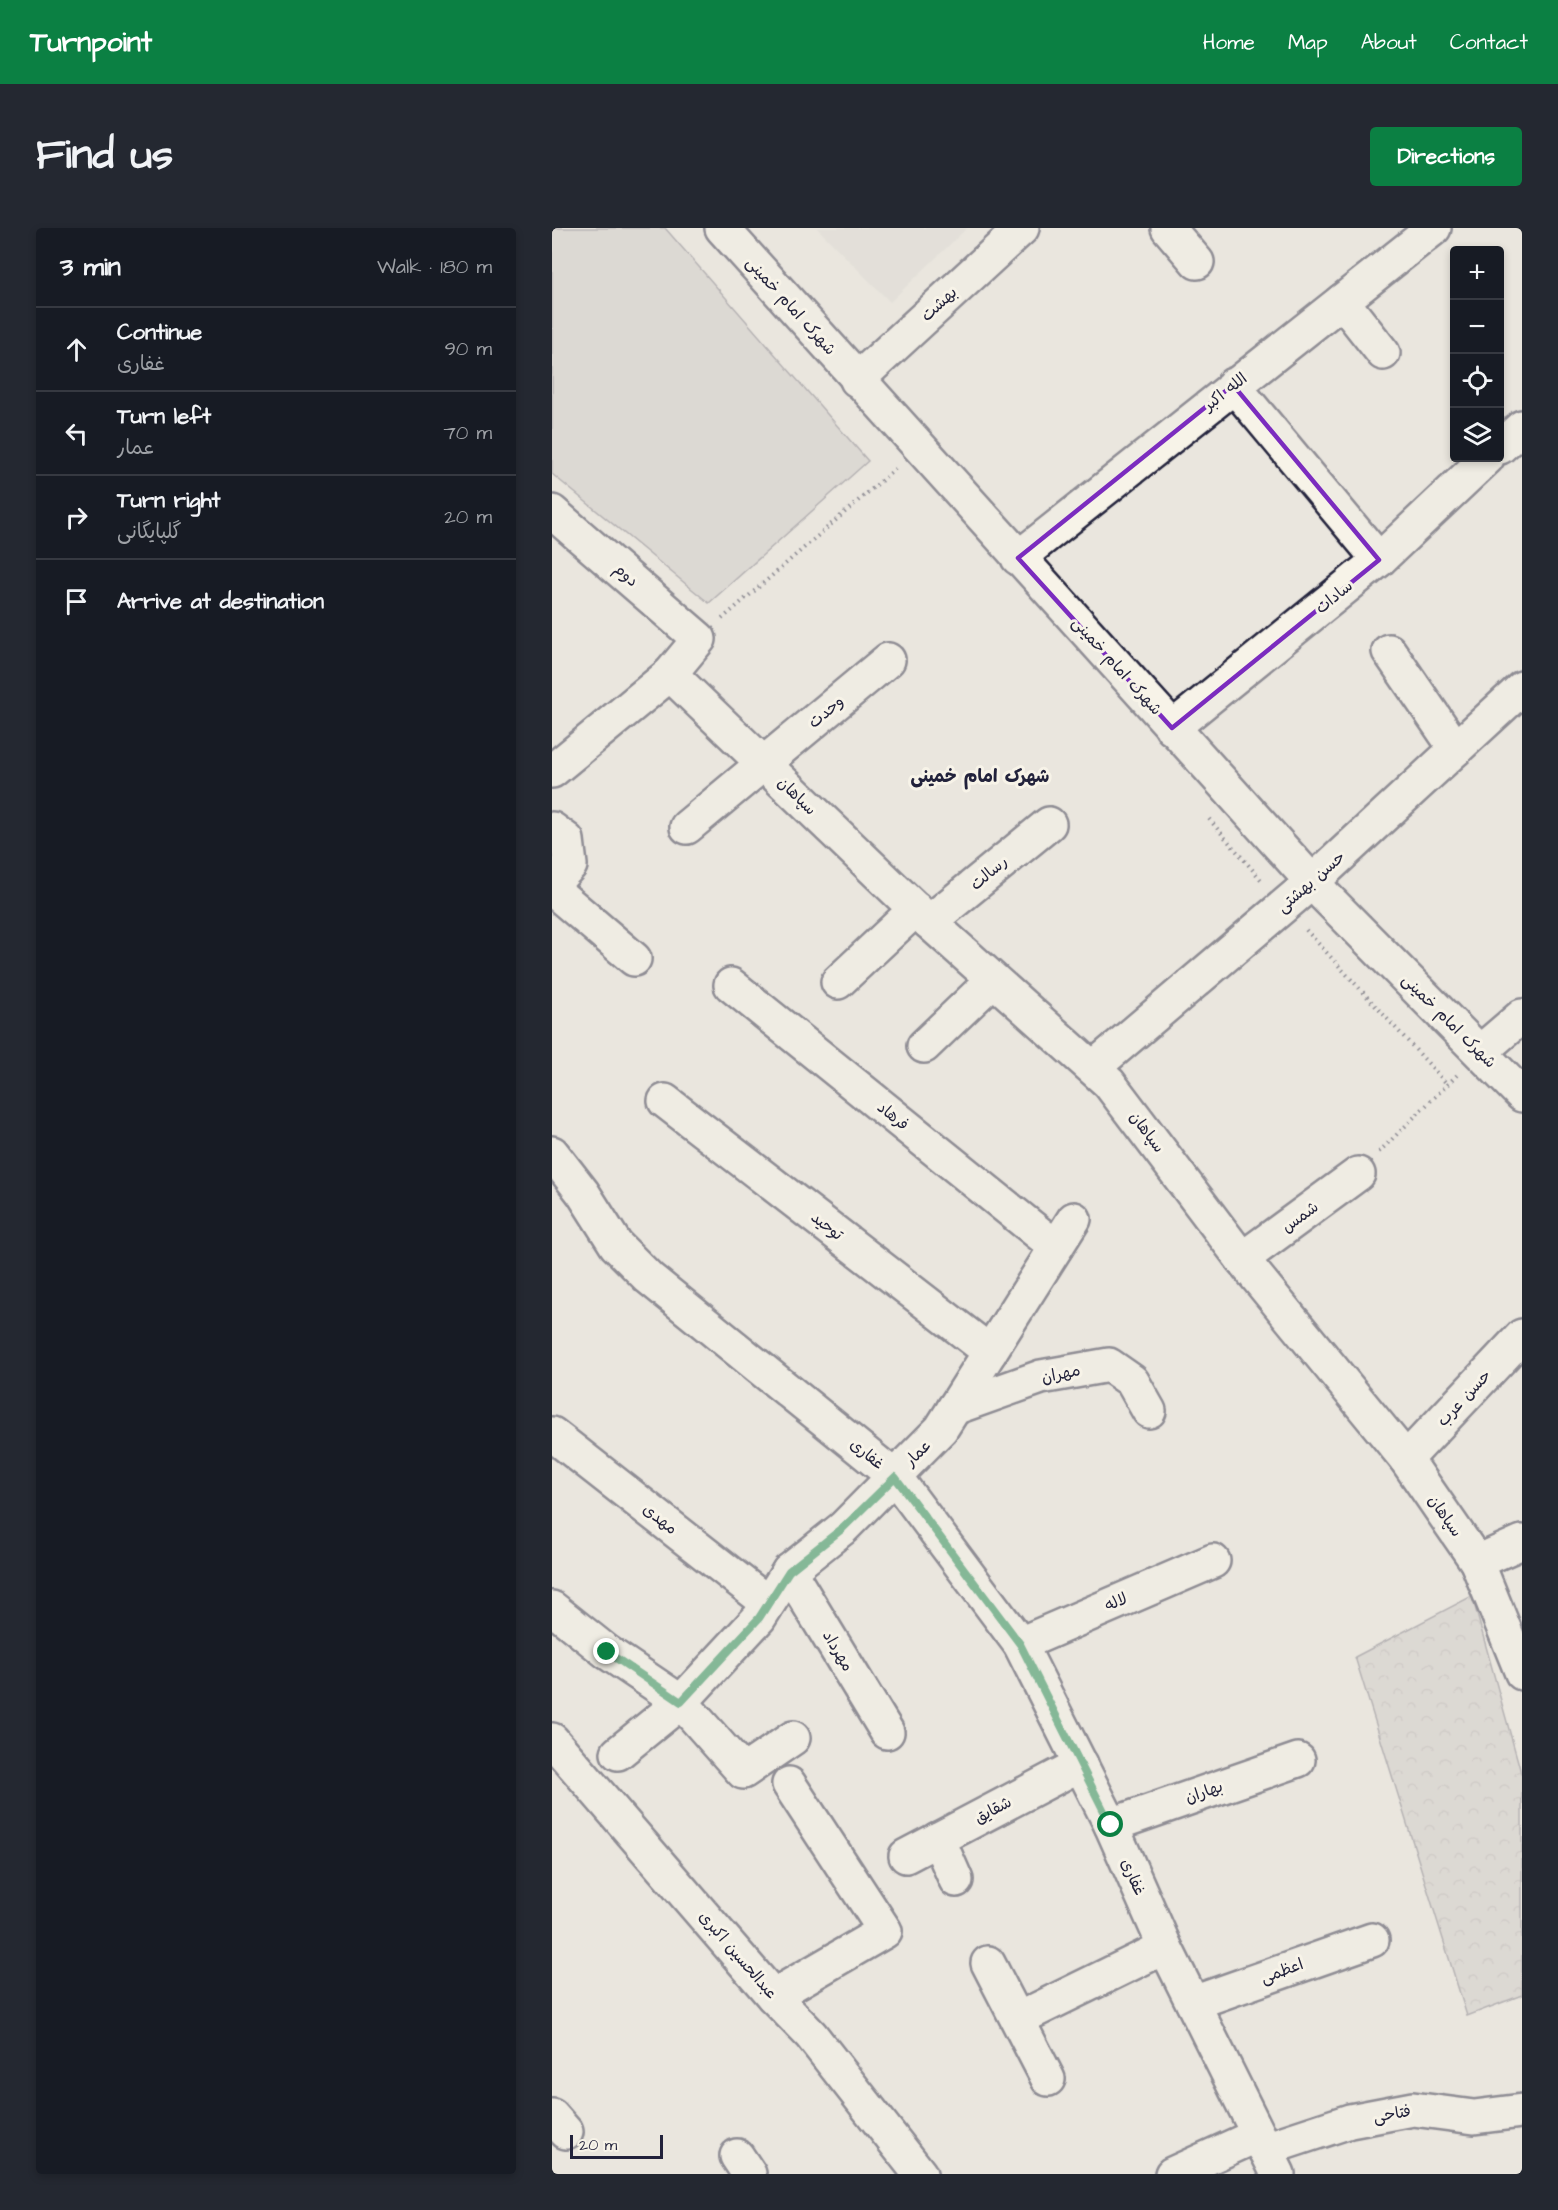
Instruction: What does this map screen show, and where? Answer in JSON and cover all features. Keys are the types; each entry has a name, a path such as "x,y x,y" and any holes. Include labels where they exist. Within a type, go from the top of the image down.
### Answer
{"street":[{"name":"شهرک امام خمینی","path":"722,228 1312,882 1522,1095"},
{"name":"بهشت","path":"857,380 1022,228"},
{"path":"1168,228 1197,262"},
{"name":"الله اکبر","path":"1018,558 1233,385 1434,228"},
{"path":"1342,301 1383,353"},
{"path":"1233,385 1379,560"},
{"path":"1504,443 1522,427"},
{"name":"سادات","path":"1172,728 1379,560 1483,462"},
{"name":"دوم","path":"552,512 699,639"},
{"path":"552,771 670,674 699,639"},
{"path":"1389,651 1456,749"},
{"name":"وحدت","path":"687,827 888,660"},
{"name":"سپاهان","path":"670,674 922,916 1110,1083 1242,1260 1406,1459 1478,1562 1522,1673"},
{"name":"حسن بهشتی","path":"1092,1068 1312,882 1522,688"},
{"name":"رسالت","path":"838,982 922,916 1048,824"},
{"path":"559,835 570,865 552,887 634,959"},
{"path":"924,1046 993,980"},
{"name":"فرهاد","path":"731,985 1056,1247"},
{"path":"1480,1052 1522,1016"},
{"name":"توحید","path":"665,1101 990,1352"},
{"name":"غفاری","path":"552,1153 583,1192 616,1245 649,1278 895,1477 1020,1644 1111,1825 1165,1947 1267,2152"},
{"name":"شمس","path":"1242,1260 1358,1174"},
{"name":"عمار","path":"618,1753 681,1702 759,1618 789,1571 843,1528 940,1430 1074,1219"},
{"name":"حسن عرب","path":"1406,1459 1522,1336"},
{"name":"مهران","path":"954,1408 1041,1377 1109,1365 1132,1381 1149,1412"},
{"name":"مهدی","path":"552,1434 768,1603"},
{"path":"1478,1562 1522,1542"},
{"name":"لاله","path":"1020,1644 1213,1561"},
{"name":"مهرداد","path":"789,1571 886,1732"},
{"path":"552,1608 607,1652 681,1702 743,1772 793,1738"},
{"name":"عبدالحسین اکبری","path":"553,1743 773,1996 811,2035 920,2174"},
{"name":"بهاران","path":"1111,1825 1298,1760"},
{"name":"شقایق","path":"906,1856 1081,1764"},
{"path":"773,1996 885,1931 789,1784"},
{"path":"938,1839 956,1880"},
{"name":"اعظمی","path":"1193,2003 1372,1940"},
{"path":"1018,2019 1165,1947"},
{"path":"988,1963 1048,2079"},
{"name":"فتاحی","path":"1172,2174 1267,2152 1350,2121 1413,2109 1474,2117 1522,2111"}],"path":[{"path":"699,639 919,448"},
{"path":"1358,1174 1480,1052"}],"highlighted area":[{"path":"1233,385 1379,560 1172,728 1018,558"}],"shaded area":[{"path":"817,228 967,228 890,302"}],"green space":[{"path":"552,228 665,228 868,461 709,603 552,474"},
{"path":"1472,1596 1522,1776 1522,1995 1467,2016 1355,1657"}],"district":[{"name":"شهرک امام خمینی","path":"980,776"}],"route":[{"path":"607,1652 681,1702 759,1618 789,1571 843,1528 895,1477 1020,1644 1111,1825"}]}
